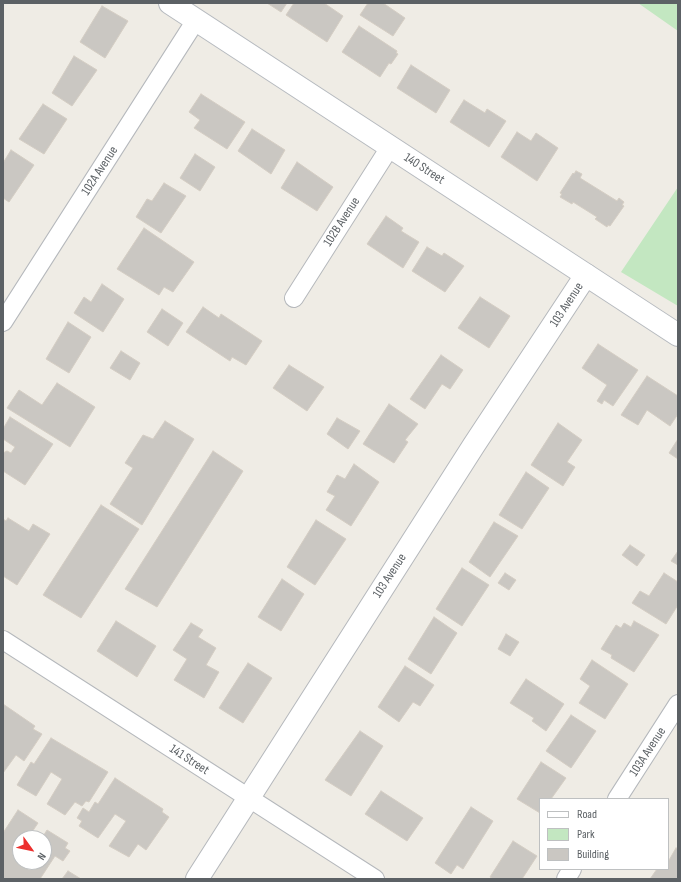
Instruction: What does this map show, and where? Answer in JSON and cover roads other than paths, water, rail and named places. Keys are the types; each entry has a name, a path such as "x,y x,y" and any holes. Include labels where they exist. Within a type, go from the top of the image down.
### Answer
{"street":[{"name":"140 Street","path":"170,3 678,335"},
{"name":"102A Avenue","path":"3,322 196,20"},
{"name":"102B Avenue","path":"294,298 390,147"},
{"name":"103 Avenue","path":"197,879 470,451 586,275"},
{"name":"141 Street","path":"3,640 375,879"},
{"name":"103A Avenue","path":"618,798 678,704"},
{"path":"566,879 571,870"}]}
